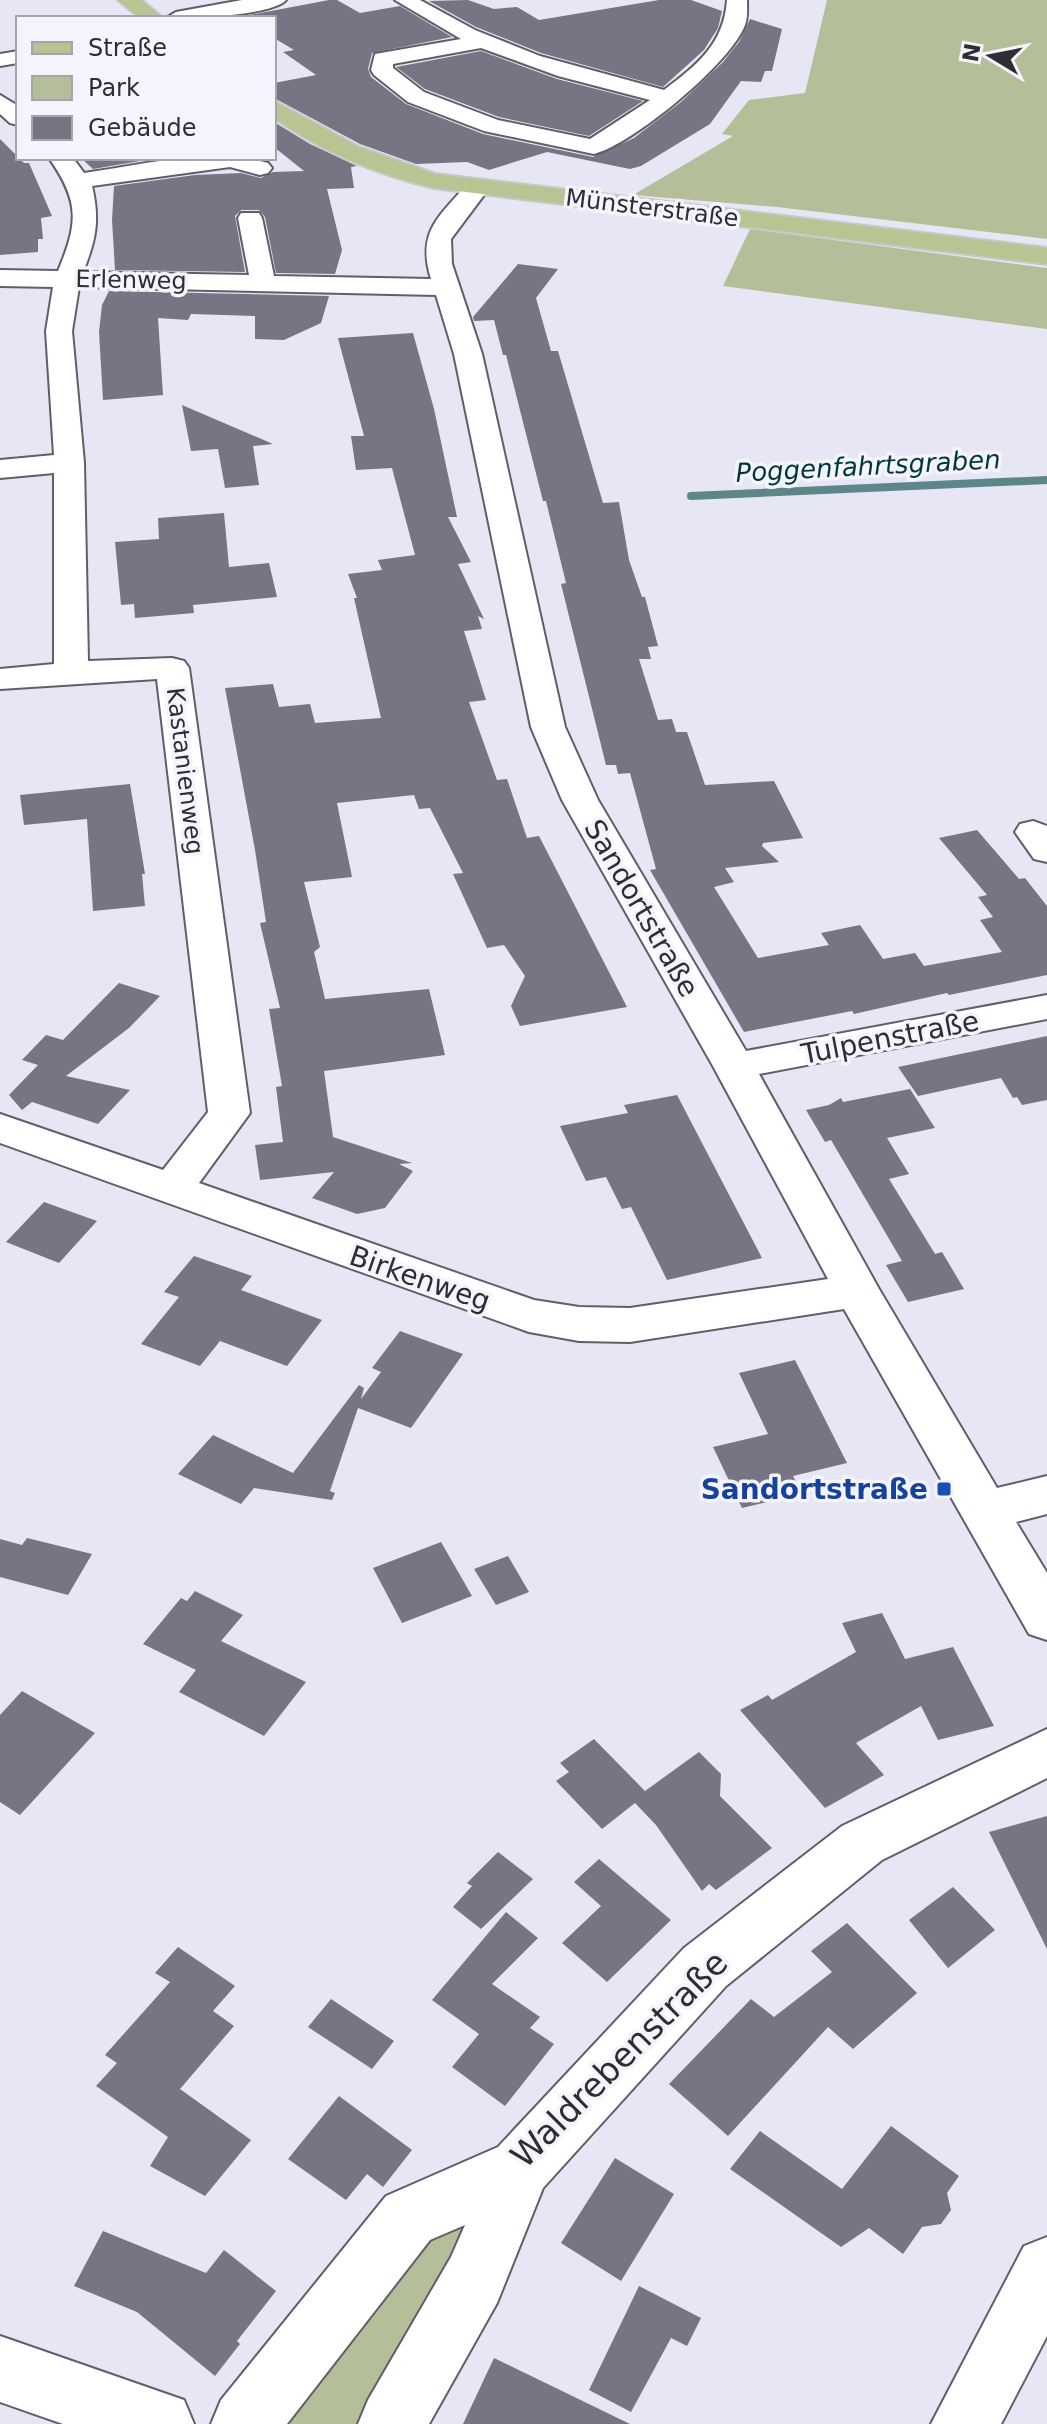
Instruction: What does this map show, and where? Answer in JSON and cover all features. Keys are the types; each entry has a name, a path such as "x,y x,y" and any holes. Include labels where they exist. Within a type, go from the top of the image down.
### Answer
{"main road":[{"path":"128,0 150,16"},
{"name":"Münsterstraße","path":"276,109 310,133 369,161 411,175 478,187 1047,256"}],"street":[{"path":"187,16 276,0"},
{"path":"405,0 480,42 581,78 668,98"},
{"path":"480,42 383,59 382,70 416,97 492,126 594,147 668,98 708,64 736,24 737,0"},
{"path":"0,679 71,672 69,463 59,331 68,278 80,248 86,214 69,170 231,160 260,168"},
{"name":"Sandortstraße","path":"478,187 456,211 438,239 439,264 468,354 548,727 580,800 734,1066 857,1291 1047,1619"},
{"path":"250,218 263,283"},
{"name":"Erlenweg","path":"0,278 444,287"},
{"path":"0,469 69,463"},
{"name":"Kastanienweg","path":"71,672 172,668 229,1113 172,1189"},
{"name":"Tulpenstraße","path":"734,1066 1047,1007"},
{"name":"Birkenweg","path":"0,1128 529,1316 579,1324 630,1325 857,1291"},
{"path":"985,1510 1047,1495"},
{"name":"Waldrebenstraße","path":"245,2424 408,2218 520,2168 705,1967 862,1843 1047,1752"},
{"path":"392,2424 474,2280 520,2168"},
{"path":"965,2424 1047,2269"},
{"path":"0,2369 160,2424"}],"green space":[{"path":"827,0 1047,0 1047,239 777,207 633,195 733,136 722,134 749,100 805,93"},
{"path":"750,229 1047,268 1047,329 723,286"},
{"path":"460,2209 470,2232 370,2424 291,2424 278,2414 403,2247"}],"building":[{"path":"329,0 337,0 360,13 400,6 452,37 372,53 368,69 371,77 406,104 483,134 593,157 634,138 681,102 723,62 739,42 750,19 782,29 772,71 765,71 761,82 741,81 710,124 641,166 630,169 547,152 489,170 467,162 416,164 360,144 276,99 276,83 316,75 283,52 294,50 276,39 276,16 244,16"},
{"path":"468,0 494,9 517,7 539,20 659,0 691,0 722,11 718,28 704,50 663,87 541,53 476,27 429,1"},
{"path":"481,51 557,79 643,101 589,136 499,117 425,89 396,67"},
{"path":"276,123 310,144 357,166 351,167 354,188 327,189 342,250 335,274 276,273 265,217 259,210 241,210 235,216 245,272 115,270 112,220 114,186 195,175 241,173 261,178 273,172 304,171 276,149"},
{"path":"0,139 16,155 16,160 29,163 52,216 41,218 43,239 38,239 38,252 0,255"},
{"path":"83,160 140,161 93,169"},
{"path":"518,264 558,269 536,298 551,351 558,351 603,503 619,502 629,560 642,597 645,597 658,646 648,647 651,659 639,659 658,720 672,719 676,732 687,732 705,785 774,781 803,838 763,843 762,846 779,862 725,868 734,882 714,887 758,958 829,945 821,933 860,925 883,959 915,953 924,966 1002,952 980,920 993,917 978,897 987,895 939,838 977,830 1019,879 1025,878 1047,906 1047,975 854,1014 852,1011 744,1032 650,870 656,869 630,773 618,774 616,765 606,765 561,584 566,583 546,501 543,501 506,355 503,355 494,320 474,321 473,317"},
{"path":"109,291 329,296 321,323 284,340 255,339 255,316 191,314 188,320 158,318 163,395 103,400 99,332 102,305"},
{"path":"413,333 434,409 457,517 448,517 471,562 458,564 484,619 478,616 482,629 464,631 486,700 469,702 497,780 507,779 527,838 539,836 627,1007 520,1026 511,1006 525,976 504,945 487,948 453,874 463,873 430,808 419,809 414,795 337,803 352,877 304,882 320,947 314,952 325,999 429,989 445,1055 324,1071 333,1137 412,1163 399,1164 413,1171 385,1208 357,1214 312,1198 334,1172 260,1180 255,1145 283,1142 276,1087 282,1086 269,1009 280,1008 260,923 266,922 225,688 273,684 279,707 310,704 315,723 381,718 354,598 357,598 348,574 382,570 378,560 415,555 392,468 356,470 351,436 364,436 338,338"},
{"path":"182,405 273,444 253,446 259,485 225,488 218,449 191,451"},
{"path":"224,513 229,567 269,563 277,597 193,605 194,613 135,618 134,604 121,605 115,542 159,539 158,518"},
{"path":"130,784 145,874 142,874 145,906 93,911 87,819 24,825 20,795"},
{"path":"119,983 160,996 129,1028 66,1076 130,1090 98,1124 32,1102 22,1110 9,1095 38,1065 22,1060 46,1035 63,1040"},
{"path":"1047,1036 1047,1100 1022,1105 1017,1097 1013,1098 1001,1078 918,1096 898,1067"},
{"path":"910,1089 935,1128 887,1138 909,1174 889,1179 935,1254 942,1252 964,1289 908,1302 886,1265 902,1261 831,1140 825,1142 806,1110 829,1105 841,1098 843,1102"},
{"path":"677,1095 762,1258 667,1280 631,1207 622,1209 606,1177 586,1181 560,1126 628,1113 624,1105"},
{"path":"44,1202 97,1221 59,1263 6,1242"},
{"path":"194,1256 252,1276 241,1290 322,1320 287,1366 220,1341 200,1366 141,1344 179,1297 164,1292"},
{"path":"400,1331 463,1354 411,1428 358,1408 330,1491 335,1493 332,1500 254,1488 241,1504 178,1474 213,1435 293,1473 359,1385 364,1388 361,1399 381,1372 372,1368"},
{"path":"795,1360 847,1463 793,1476 802,1494 742,1508 713,1447 768,1434 739,1373"},
{"path":"27,1538 92,1554 68,1595 0,1577 0,1539 22,1545"},
{"path":"441,1542 472,1596 402,1623 373,1568"},
{"path":"508,1556 529,1592 496,1605 474,1569"},
{"path":"195,1591 243,1615 221,1641 306,1682 264,1736 179,1692 196,1670 143,1644 181,1598 187,1601"},
{"path":"882,1613 905,1659 953,1647 994,1726 938,1740 921,1706 856,1743 884,1775 825,1808 740,1710 768,1695 772,1700 856,1652 842,1623"},
{"path":"22,1691 95,1733 20,1815 0,1802 0,1715"},
{"path":"594,1739 645,1791 699,1752 721,1774 720,1796 772,1848 716,1890 709,1884 702,1891 656,1825 635,1803 602,1829 556,1781 569,1772 560,1763"},
{"path":"1047,1816 1047,1949 989,1832"},
{"path":"498,1852 533,1879 481,1929 453,1907 472,1886 467,1883"},
{"path":"599,1859 671,1920 607,1982 562,1943 601,1906 574,1882"},
{"path":"953,1887 995,1930 948,1968 909,1920"},
{"path":"506,1912 538,1938 492,1984 540,2017 530,2028 554,2044 505,2106 452,2067 479,2034 432,2000"},
{"path":"847,1923 917,1993 853,2049 828,2027 728,2136 669,2084 751,1999 774,2017 832,1972 811,1951"},
{"path":"178,1947 235,1986 213,2011 234,2026 180,2089 251,2140 205,2196 150,2166 168,2137 96,2086 117,2063 105,2055 170,1982 155,1973"},
{"path":"331,1999 394,2041 372,2069 308,2027"},
{"path":"339,2096 412,2150 383,2187 367,2174 346,2200 288,2159"},
{"path":"891,2126 959,2176 947,2193 951,2210 941,2224 922,2227 903,2254 869,2228 841,2247 730,2169 760,2131 842,2189"},
{"path":"615,2158 674,2194 621,2281 561,2243"},
{"path":"103,2231 206,2273 224,2250 276,2291 237,2341 240,2344 215,2376 137,2312 74,2286"},
{"path":"639,2286 701,2318 687,2346 671,2338 631,2412 589,2390"},
{"path":"494,2358 630,2424 463,2424"}],"waterway":[{"name":"Poggenfahrtsgraben","path":"691,496 1047,480"}],"place":[{"name":"Sandortstraße","path":"944,1489"}]}
